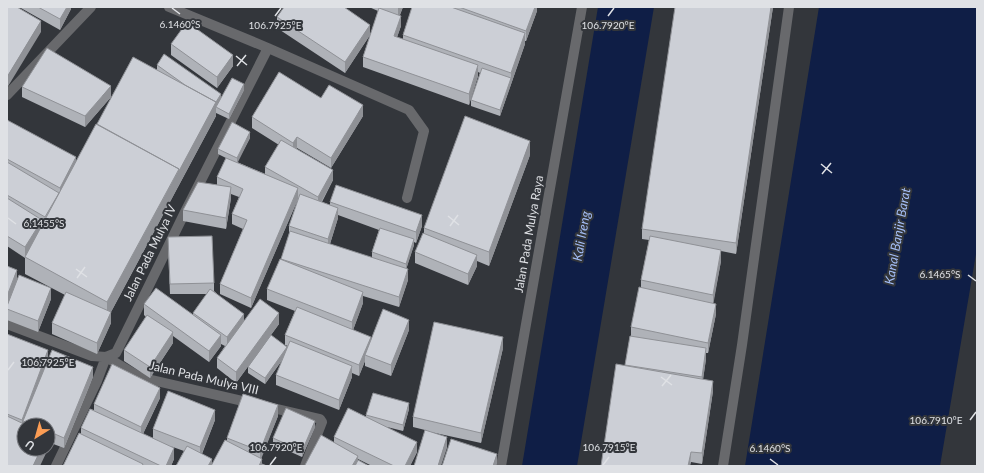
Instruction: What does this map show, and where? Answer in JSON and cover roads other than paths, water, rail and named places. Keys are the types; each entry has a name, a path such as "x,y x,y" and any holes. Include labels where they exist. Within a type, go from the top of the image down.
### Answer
{"street":[{"path":"7,95 91,7"},
{"path":"169,7 268,48 409,110 424,130 407,198"},
{"name":"Jalan Pada Mulya Raya","path":"501,466 582,7"},
{"path":"723,466 742,346 789,7"},
{"name":"Jalan Pada Mulya IV","path":"106,357 116,353 268,48"},
{"path":"7,324 92,356 106,357 97,381 56,466"},
{"name":"Jalan Pada Mulya VIII","path":"106,357 138,376 320,419 322,422 305,466"}],"water":[{"name":"Kali Ireng","path":"598,7 654,7 577,466 522,466"},
{"name":"Kanal Banjir Barat","path":"819,7 977,7 977,248 940,466 745,466"}]}
